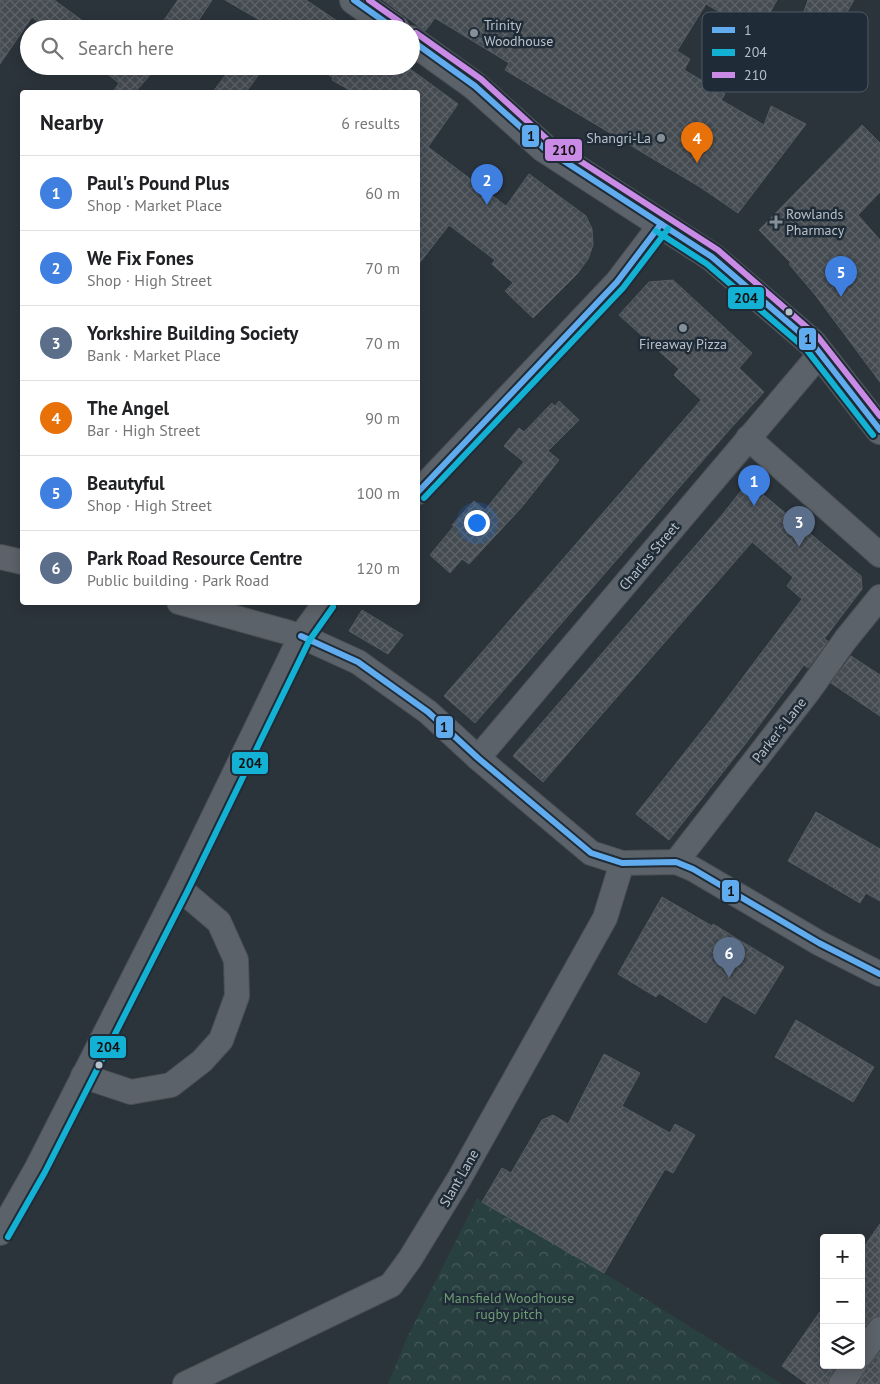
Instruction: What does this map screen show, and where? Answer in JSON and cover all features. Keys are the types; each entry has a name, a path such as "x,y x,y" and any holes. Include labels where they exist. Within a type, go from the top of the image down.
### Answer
{"street":[{"path":"356,0 383,20"},
{"path":"420,46 475,86 544,148 712,257 812,343 880,430"},
{"path":"420,490 617,282 662,224"},
{"name":"Charles Street","path":"478,758 821,354"},
{"path":"748,438 880,555"},
{"path":"0,557 20,562"},
{"name":"Parker's Lane","path":"676,862 880,597"},
{"path":"190,605 300,636 358,662 428,712 478,758 591,853 622,863 676,862 693,869 819,943 880,974"},
{"path":"0,1233 37,1168 179,888 300,636 324,605"},
{"name":"Slant Lane","path":"185,1384 391,1285 410,1259 459,1179 605,918 622,863"},
{"path":"84,1076 131,1092 171,1085 202,1061 221,1040 237,996 236,960 220,922 179,888"},
{"path":"865,1350 880,1329"},
{"path":"841,1384 851,1369"}],"green space":[{"name":"Mansfield Woodhouse rugby pitch","path":"477,1199 604,1273 782,1384 388,1384 406,1340"}],"building":[{"path":"0,0 54,0 82,20 36,20 32,17 30,20 20,20 20,35 0,64"},
{"path":"178,0 212,0 199,20 164,20"},
{"path":"225,0 306,0 336,20 260,20"},
{"path":"383,0 777,0 770,12 720,12 706,4 677,51 690,59 684,70 702,81 702,92 722,92 725,94 721,100 764,125 771,106 806,124 738,213 700,187 505,70 509,63 435,18 425,31 420,27 420,20 410,20"},
{"path":"808,0 854,0 847,12 804,12"},
{"path":"109,75 150,75 137,90 114,90 119,83"},
{"path":"225,75 258,75 247,90 214,90"},
{"path":"329,75 418,75 458,104 428,147 506,206 529,174 586,216 592,229 593,245 588,259 577,274 533,318 505,291 513,283 492,264 495,260 449,225 420,262 420,90 350,90 332,80 333,78"},
{"path":"862,125 880,143 880,192 858,215 880,240 880,382 816,296 789,264 791,263 759,230"},
{"path":"673,280 752,353 739,368 764,392 475,723 444,696 701,400 674,375 679,369 619,315 649,282"},
{"path":"559,401 579,420 548,451 559,460 521,508 469,564 462,559 450,573 430,555 454,526 452,525 474,501 485,510 524,462 504,446 519,428 524,432 552,403 555,406"},
{"path":"748,482 861,576 862,589 824,639 828,641 808,668 804,665 746,743 669,840 636,814 716,713 802,599 787,586 793,577 752,542 543,782 513,756 722,515"},
{"path":"362,610 403,635 388,654 349,631"},
{"path":"851,656 880,675 880,716 831,683"},
{"path":"816,812 880,849 880,901 866,893 860,903 788,861"},
{"path":"662,897 712,926 713,924 784,967 755,1014 723,995 706,1023 659,993 656,997 618,974"},
{"path":"796,1020 874,1067 853,1102 775,1057"},
{"path":"604,1054 640,1073 622,1106 670,1133 675,1124 695,1135 673,1173 665,1169 604,1273 482,1202 502,1168 511,1173 542,1120 553,1115 568,1124"},
{"path":"880,1224 880,1316 874,1317 865,1326 865,1279 865,1245"},
{"path":"820,1312 820,1369 834,1369 827,1384 807,1384 782,1366"},
{"path":"880,1352 880,1384 858,1384 867,1367"}],"transit line":[{"name":"1","path":"354,0 382,20"},
{"name":"210","path":"369,0 397,20"},
{"name":"210","path":"420,36 481,79 549,141 718,250 818,337 880,416"},
{"name":"1","path":"420,46 475,86 544,148 712,257 812,343 880,430"},
{"name":"1","path":"420,490 617,282 661,224"},
{"name":"204","path":"424,498 623,288 668,229"},
{"name":"204","path":"656,231 707,264 806,349 873,435"},
{"name":"204","path":"8,1237 45,1172 187,892 309,641 333,607"},
{"name":"1","path":"301,636 358,662 428,712 478,758 591,853 622,863 676,862 693,869 819,943 880,974"}],"place":[{"name":"Trinity Woodhouse","path":"474,33"},
{"name":"Shangri-La","path":"661,138"},
{"name":"The Angel","path":"697,163"},
{"name":"We Fix Fones","path":"487,205"},
{"name":"Rowlands Pharmacy","path":"776,222"},
{"name":"Beautyful","path":"841,297"},
{"name":"Fireaway Pizza","path":"683,328"},
{"name":"Paul's Pound Plus","path":"754,506"},
{"name":"Yorkshire Building Society","path":"799,547"},
{"name":"Park Road Resource Centre","path":"729,978"}]}
